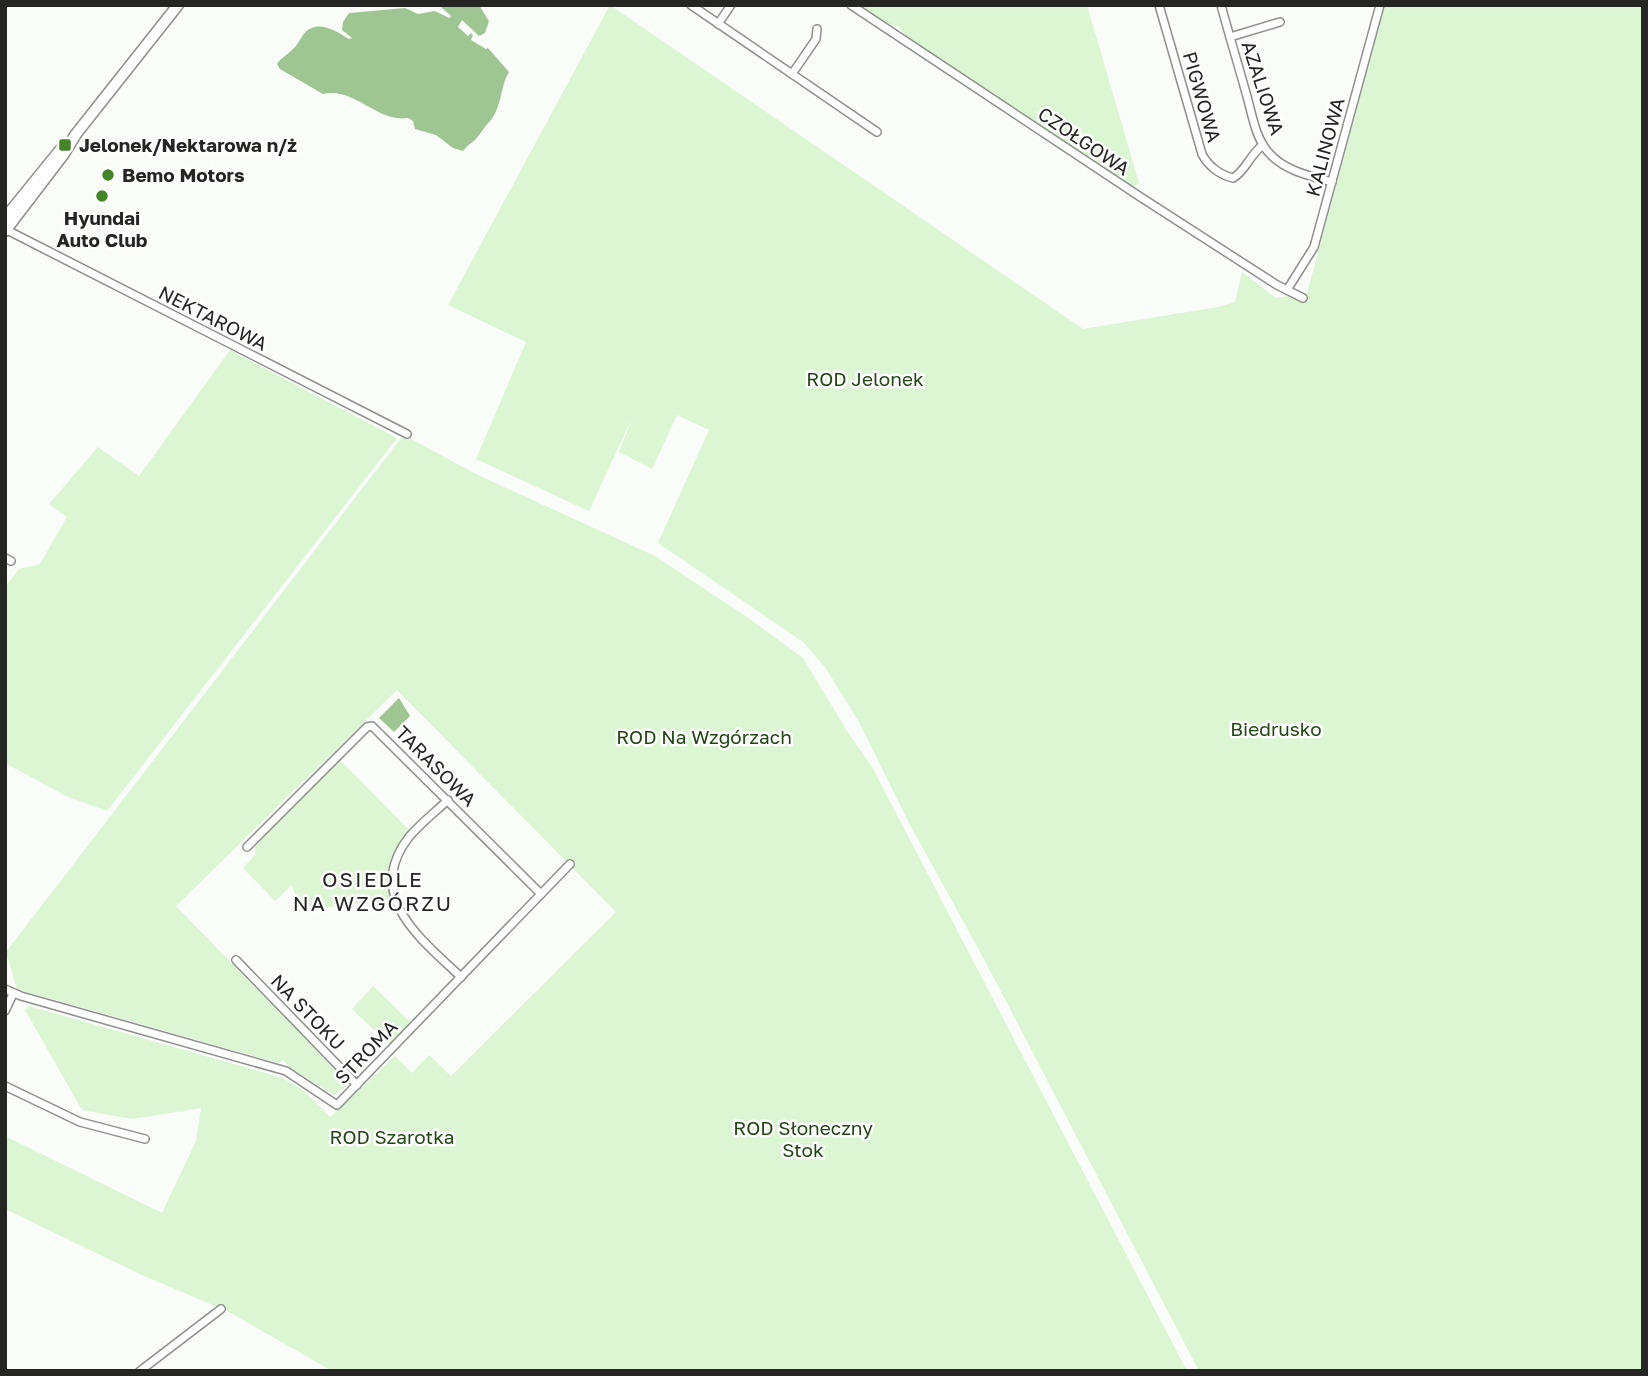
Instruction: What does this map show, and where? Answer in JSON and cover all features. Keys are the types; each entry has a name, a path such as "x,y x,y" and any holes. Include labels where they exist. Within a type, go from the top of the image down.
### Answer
{"main road":[{"path":"6,230 76,134 177,5"},
{"path":"5,218 50,160 76,134"}],"street":[{"path":"691,5 877,132"},
{"path":"718,24 731,5"},
{"name":"CZOŁGOWA","path":"851,5 1153,205 1303,298"},
{"name":"PIGWOWA","path":"1159,5 1206,163 1225,176 1233,178 1239,175 1254,152 1263,145"},
{"name":"AZALIOWA","path":"1221,5 1263,145 1269,153 1296,172 1332,182"},
{"name":"KALINOWA","path":"1287,290 1314,247 1380,5"},
{"path":"1230,37 1280,22"},
{"path":"792,74 816,39 817,29"},
{"name":"NEKTAROWA","path":"6,230 407,434"},
{"name":"TARASOWA","path":"247,847 368,727 376,728 541,894"},
{"path":"448,800 410,835 403,846 394,870 393,887 406,923 461,977"},
{"name":"STROMA","path":"13,994 286,1071 337,1105 570,864"},
{"name":"NA STOKU","path":"236,960 357,1085"},
{"path":"5,989 13,994 5,1011"},
{"path":"5,1086 79,1122 145,1139"},
{"path":"140,1371 220,1308"}],"green space":[{"name":"Biedrusko","path":"610,5 1083,329 1235,302 1242,272 1276,298 1307,293 1385,5 1643,5 1643,1371 1199,1371 985,961 909,823 859,722 825,667 803,642 658,543 709,430 677,415 652,469 619,452 632,418 589,511 476,459 526,342 448,305"},
{"path":"857,5 1087,5 1139,183 1133,187 909,40 898,26 889,24"},
{"path":"230,350 397,438 107,811 66,796 5,763 5,587 19,569 40,564 67,517 49,504 98,447 139,476"},
{"path":"401,438 413,440 478,475 655,556 803,658 872,767 1187,1371 332,1371 227,1311 144,1276 5,1209 5,1136 162,1213 196,1141 201,1108 132,1119 82,1110 25,1010 29,1006 283,1078 303,1090 330,1117 395,1056 412,1073 429,1055 451,1076 616,912 397,690 176,906 349,1084 334,1095 292,1069 283,1060 279,1063 17,989 6,952"},
{"path":"340,760 409,830 398,846 392,863 390,899 301,911 292,885 275,901 243,868 255,855 255,843"},
{"path":"373,986 411,1023 390,1045 352,1009"}],"shaded area":[{"path":"443,5 479,5 489,21 485,33 479,36 462,20 458,27 468,36 471,33 473,35 471,40 488,48 509,72 494,116 463,151 453,148 436,135 415,129 413,121 408,118 386,115 335,93 323,94 280,69 277,64 308,30 314,27 326,27 352,38 342,30 343,22 349,13 405,8 418,14 435,11 449,18 451,16 442,8"},
{"path":"399,698 410,716 394,732 379,718"}],"place":[{"name":"Jelonek/Nektarowa n/ż","path":"65,145"},
{"name":"Bemo Motors","path":"108,175"},
{"name":"Hyundai Auto Club","path":"102,196"}],"district":[{"name":"OSIEDLE NA WZGÓRZU","path":"373,892"}],"park label":[{"name":"ROD Jelonek","path":"865,379"},
{"name":"ROD Na Wzgórzach","path":"704,737"},
{"name":"ROD Szarotka","path":"392,1137"},
{"name":"ROD Słoneczny Stok","path":"803,1139"}]}
